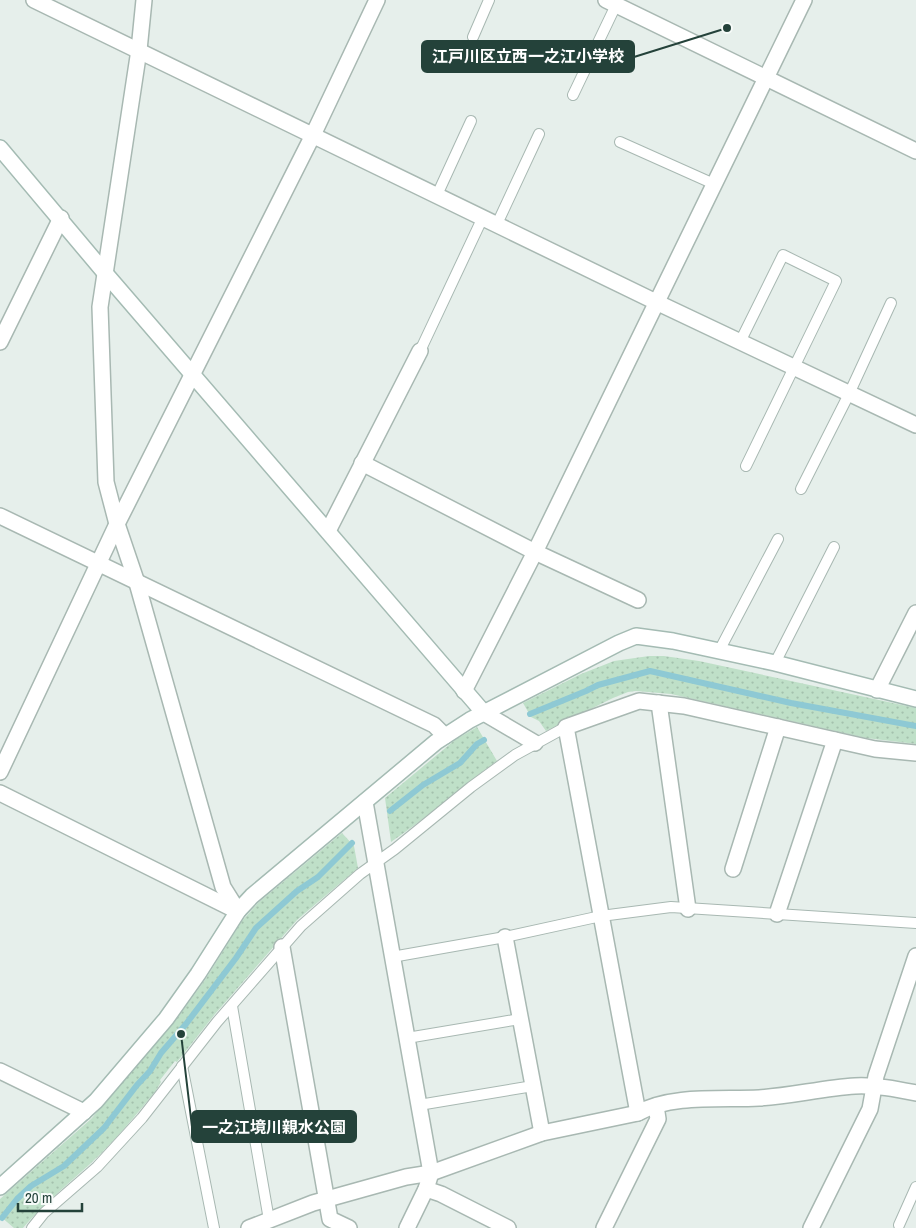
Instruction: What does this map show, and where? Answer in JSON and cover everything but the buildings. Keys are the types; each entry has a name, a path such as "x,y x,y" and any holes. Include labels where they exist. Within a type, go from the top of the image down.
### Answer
{"street":[{"path":"34,0 656,302 916,425"},
{"path":"144,0 100,308 106,482 137,583 223,887 238,911"},
{"path":"0,772 118,524 313,135 377,0"},
{"path":"464,691 535,552 804,0"},
{"path":"611,2 916,151"},
{"path":"0,148 464,691 484,713 535,743"},
{"path":"0,342 60,218"},
{"path":"328,531 420,351"},
{"path":"362,464 535,552 638,600"},
{"path":"0,516 434,725 445,736"},
{"path":"877,690 916,613"},
{"path":"0,1186 96,1101 166,1019 198,974 238,911 252,896 445,736 484,713 636,636 673,641 775,663 916,699"},
{"path":"638,1112 566,727 639,701 684,706 875,749 916,753"},
{"path":"659,703 688,909"},
{"path":"733,870 778,727"},
{"path":"777,914 835,740"},
{"path":"0,793 238,911"},
{"path":"365,802 431,1173 426,1189 407,1228"},
{"path":"505,937 542,1133"},
{"path":"282,948 330,1219 349,1228"},
{"path":"811,1228 870,1109 874,1087 916,956"},
{"path":"0,1071 84,1112"},
{"path":"249,1228 326,1199 406,1177 431,1173 542,1133 638,1112 648,1107 699,1098 761,1098 857,1086 916,1093"},
{"path":"604,1228 658,1119 656,1106"},
{"path":"426,1189 441,1194 508,1228"}],"lane":[{"path":"473,37 489,0"},
{"path":"573,95 611,2"},
{"path":"437,195 471,121"},
{"path":"497,224 539,134"},
{"path":"620,142 714,184"},
{"path":"420,351 483,217"},
{"path":"740,342 783,255 836,282 746,466"},
{"path":"801,489 849,394 891,302"},
{"path":"719,651 778,539"},
{"path":"775,663 834,547"},
{"path":"32,1228 44,1213 97,1167 142,1118 182,1066 301,926 360,874 471,787 515,755 566,727"},
{"path":"392,957 505,937 601,916 671,908 916,923"},
{"path":"232,1006 269,1220"},
{"path":"407,1038 520,1019"},
{"path":"182,1066 214,1228"},
{"path":"419,1105 533,1086"},
{"path":"898,1225 916,1187"}],"green space":[{"path":"649,656 699,661 916,708 916,744 866,738 671,694 636,691 613,698 546,731 539,721 531,717 523,703 581,674 614,661"},
{"path":"477,727 497,761 391,842 385,798 455,740"},
{"path":"342,833 354,846 358,868 297,920 215,1014 177,1062 175,1061 160,1080 161,1082 155,1092 99,1156 47,1203 23,1228 14,1228 0,1216 0,1199 91,1119 173,1024 205,980 242,921 259,902"}],"waterway":[{"path":"530,714 598,685 650,671 791,703 916,726"},
{"path":"390,811 423,785 460,763 477,744 484,740"},
{"path":"2,1218 17,1199 31,1186 64,1166 104,1128 150,1071 161,1053 186,1024 236,958 256,928 297,891 318,877 352,843"}],"place":[{"name":"江戸川区立西一之江小学校","path":"727,28"},
{"name":"一之江境川親水公園","path":"181,1034"}]}
